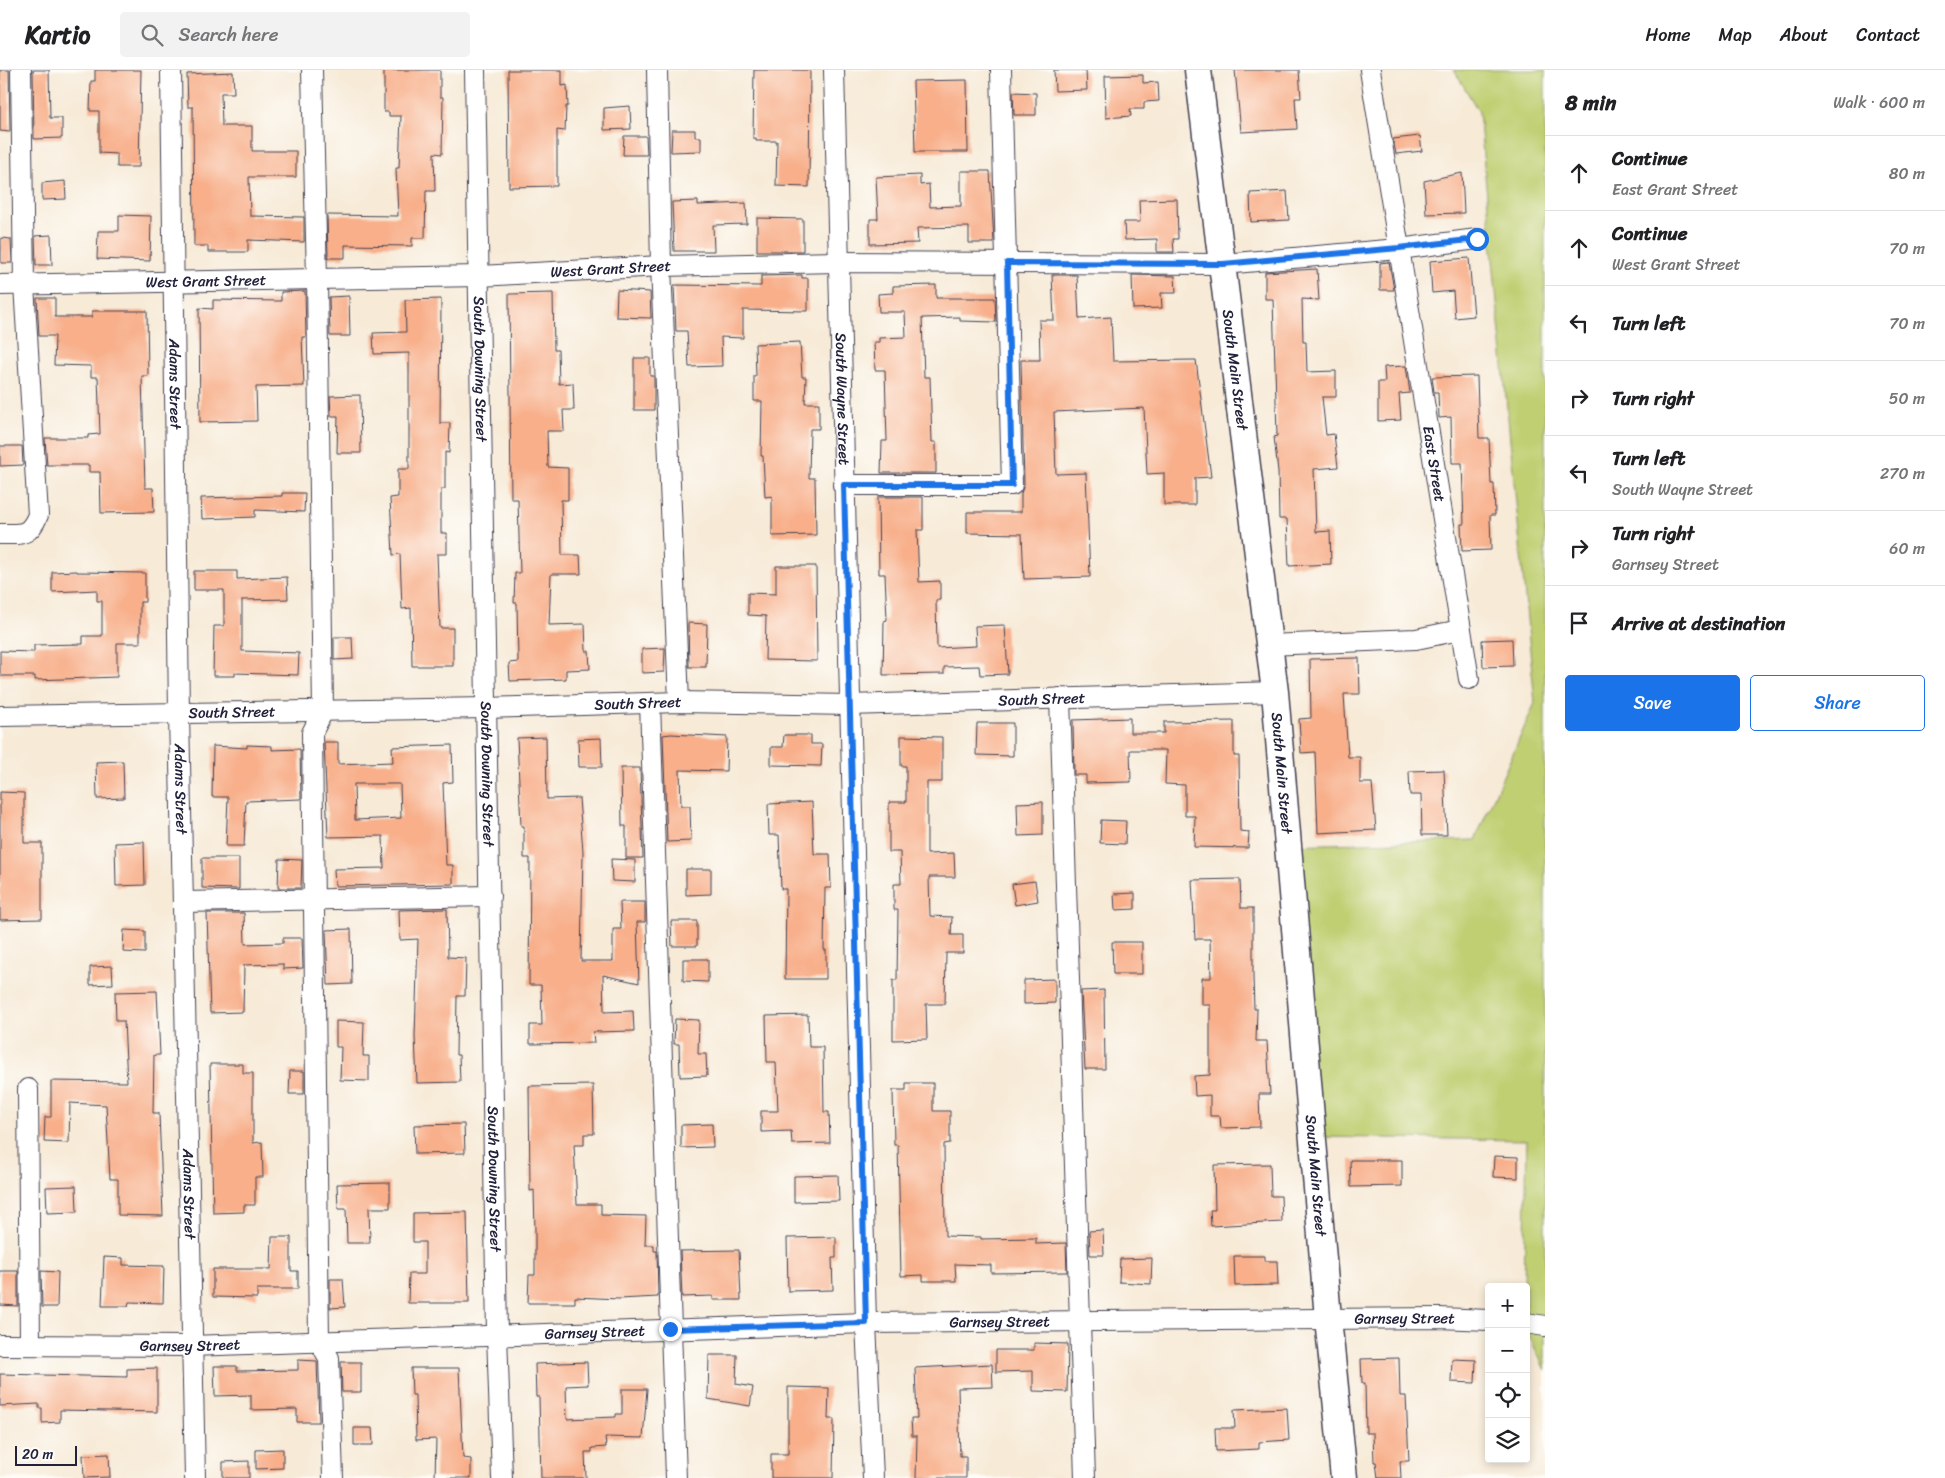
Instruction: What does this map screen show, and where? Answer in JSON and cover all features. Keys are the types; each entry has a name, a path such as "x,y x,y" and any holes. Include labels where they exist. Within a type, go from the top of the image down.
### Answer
{"main road":[{"name":"South Main Street","path":"1198,70 1275,692 1328,1318 1344,1478"}],"street":[{"path":"0,534 25,534 33,527 38,515 24,285 21,70"},
{"name":"Adams Street","path":"171,70 179,714 195,1478"},
{"path":"312,70 323,711 312,733 319,1341 329,1358 333,1478"},
{"name":"South Downing Street","path":"475,70 497,1334 502,1478"},
{"path":"657,70 662,266 679,702"},
{"name":"South Wayne Street","path":"834,70 866,1323 873,1478"},
{"path":"844,485 1012,485 1001,70"},
{"name":"East Street","path":"1370,70 1469,678"},
{"name":"West Grant Street","path":"0,285 480,276 662,266 838,262 1223,264 1477,239"},
{"path":"1268,645 1416,639 1460,630"},
{"name":"South Street","path":"0,716 487,708 679,702 849,705 1275,692"},
{"path":"1060,698 1085,1478"},
{"path":"650,703 676,1478"},
{"path":"183,902 490,896"},
{"path":"28,1089 30,1345"},
{"name":"Garnsey Street","path":"0,1345 192,1346 497,1334 866,1323 1328,1318 1485,1320"},
{"path":"1530,1324 1545,1326"}],"green space":[{"path":"1454,70 1545,70 1545,1370 1530,1338 1530,1283 1524,1283 1527,1140 1313,1137 1288,845 1475,840 1535,703 1479,112"}],"building":[{"path":"0,70 9,70 10,132 0,131"},
{"path":"33,70 49,70 50,118 62,118 62,138 34,139"},
{"path":"95,70 141,70 139,167 117,167 117,154 99,153 99,111 90,111 91,81 95,81"},
{"path":"384,70 440,70 440,97 443,97 442,154 434,153 435,191 426,191 425,238 412,238 412,246 345,245 345,258 328,258 327,215 398,216 396,168 399,168 401,116 389,116 389,112 384,112"},
{"path":"508,70 562,70 562,86 567,85 568,106 566,106 565,131 557,130 557,186 509,187"},
{"path":"754,70 810,70 809,187 776,186 777,141 756,141 756,138 753,138"},
{"path":"1054,70 1086,70 1087,90 1055,91"},
{"path":"1235,70 1299,70 1301,98 1295,98 1297,129 1241,132"},
{"path":"233,72 234,93 221,93 222,126 252,126 252,151 296,151 296,177 249,177 250,216 304,217 304,242 248,240 248,252 208,252 208,246 194,246 193,107 188,107 187,74"},
{"path":"1143,75 1143,83 1158,82 1159,101 1144,102 1144,109 1130,109 1131,116 1106,118 1105,76"},
{"path":"967,80 968,152 915,152 913,81"},
{"path":"1013,92 1036,93 1036,115 1014,115"},
{"path":"630,106 631,129 604,130 604,108"},
{"path":"672,130 695,130 695,137 701,137 701,151 671,152"},
{"path":"624,136 646,136 647,155 623,155"},
{"path":"1420,136 1422,151 1396,154 1393,139"},
{"path":"961,171 990,171 994,243 969,243 969,227 917,228 918,243 870,244 870,219 878,219 876,177 920,175 920,185 929,184 930,207 961,206"},
{"path":"1462,173 1464,213 1426,214 1424,181"},
{"path":"65,181 66,199 42,200 42,183"},
{"path":"1287,191 1289,220 1251,222 1250,193"},
{"path":"1177,199 1178,239 1173,239 1174,252 1157,252 1157,239 1125,240 1124,222 1140,222 1139,200"},
{"path":"698,201 698,205 746,203 747,224 713,225 714,251 674,251 672,202"},
{"path":"119,215 151,216 150,261 97,259 98,231 119,231"},
{"path":"757,218 803,219 803,251 757,251"},
{"path":"51,235 52,265 36,265 35,236"},
{"path":"1,238 11,239 12,263 1,263"},
{"path":"1469,258 1474,316 1455,318 1453,291 1432,293 1430,261"},
{"path":"1389,262 1394,290 1380,290 1380,263"},
{"path":"1317,269 1319,300 1302,299 1303,342 1306,342 1307,372 1336,371 1336,397 1322,397 1326,435 1334,434 1338,467 1314,469 1316,532 1330,531 1331,564 1289,566 1287,519 1279,519 1278,471 1274,437 1277,436 1273,299 1265,299 1265,272"},
{"path":"802,275 802,278 808,278 808,311 743,310 743,338 721,337 722,366 689,367 687,331 676,331 674,285 761,286 761,276"},
{"path":"1052,275 1077,275 1079,319 1111,317 1113,361 1196,360 1211,477 1195,478 1195,505 1164,505 1164,473 1147,474 1144,408 1054,412 1056,474 1086,473 1090,577 1024,579 1022,534 967,533 967,512 1021,512 1021,493 1024,485 1021,360 1040,360 1039,320 1054,320"},
{"path":"1132,275 1175,276 1176,293 1161,293 1162,308 1133,309"},
{"path":"936,285 936,298 995,298 996,322 960,321 960,317 922,318 924,377 930,377 932,442 936,442 936,473 881,473 882,441 887,441 885,370 875,370 874,342 879,342 879,338 906,337 905,312 879,312 878,294 893,293 893,286"},
{"path":"617,290 650,292 651,318 616,317"},
{"path":"305,291 306,337 302,337 304,386 256,387 257,421 200,422 199,308 213,309 213,300 281,301 281,292"},
{"path":"553,293 554,350 558,350 559,384 573,383 574,410 563,410 564,431 547,431 548,467 568,468 568,500 561,500 562,555 580,555 581,574 551,574 549,625 585,624 586,651 589,651 590,669 566,670 566,679 510,681 509,663 518,662 517,603 514,603 515,573 520,573 518,499 511,499 509,294"},
{"path":"349,296 350,336 330,336 329,297"},
{"path":"37,298 55,298 55,317 92,317 92,311 147,311 148,376 142,376 145,488 153,488 154,512 101,513 100,472 89,472 89,465 47,465 45,438 88,438 88,435 100,434 98,377 91,377 91,366 54,365 55,336 39,336"},
{"path":"441,299 440,423 450,423 449,453 445,452 445,489 441,489 441,533 447,533 447,554 437,554 440,628 453,628 453,666 412,666 411,608 402,609 400,554 393,555 390,498 398,497 398,469 409,469 409,353 374,354 373,333 406,332 405,300"},
{"path":"800,342 802,377 806,377 805,403 819,403 819,429 810,429 809,478 815,478 816,535 772,536 772,496 765,497 763,456 761,456 762,401 754,401 754,376 756,376 755,344"},
{"path":"634,358 650,358 650,376 654,376 654,410 634,410"},
{"path":"1406,366 1410,393 1399,394 1401,420 1378,421 1378,382 1385,382 1384,367"},
{"path":"1477,376 1479,438 1489,438 1491,484 1494,484 1495,515 1490,515 1491,550 1462,551 1461,524 1464,524 1462,463 1452,463 1451,417 1439,418 1438,392 1434,392 1432,377"},
{"path":"360,395 361,453 337,453 338,416 331,416 330,396"},
{"path":"0,446 22,446 23,465 0,466"},
{"path":"282,493 305,493 304,512 255,510 255,517 202,519 201,498 282,496"},
{"path":"878,497 923,497 923,530 917,530 919,582 940,581 940,600 936,600 937,648 976,646 975,626 1005,625 1008,674 980,675 979,666 944,667 944,674 883,675 884,621 887,620 885,574 879,574"},
{"path":"776,566 816,566 817,661 765,660 766,616 748,615 748,593 776,594"},
{"path":"194,571 237,571 237,579 287,577 288,599 242,600 242,651 299,653 298,675 235,673 235,676 213,676 214,626 224,626 224,590 194,590"},
{"path":"52,572 145,573 145,602 140,602 140,643 117,643 117,677 35,680 35,676 0,676 0,651 34,652 34,645 83,644 83,636 102,636 102,601 97,601 97,590 52,592"},
{"path":"688,623 707,624 706,667 689,667"},
{"path":"334,637 352,637 353,659 334,660"},
{"path":"1512,639 1513,666 1483,667 1482,640"},
{"path":"665,648 664,672 642,673 642,649"},
{"path":"1359,658 1360,694 1344,694 1348,757 1360,757 1360,783 1372,783 1376,830 1318,833 1315,752 1301,753 1299,719 1311,718 1310,659"},
{"path":"1130,718 1130,733 1164,733 1164,722 1234,721 1234,756 1239,756 1240,831 1249,832 1248,848 1194,847 1195,816 1185,816 1185,785 1165,784 1166,750 1130,750 1131,782 1086,783 1086,775 1074,775 1073,720"},
{"path":"977,723 1013,723 1013,756 976,755"},
{"path":"663,735 727,737 726,771 680,770 681,806 690,806 691,841 667,842"},
{"path":"784,735 811,735 811,744 822,744 821,766 771,765 771,747 783,747"},
{"path":"901,736 942,737 942,782 927,782 927,854 954,853 955,877 929,877 930,916 952,917 951,935 963,935 963,953 946,953 945,1004 926,1004 927,1039 893,1040 893,980 897,980 898,910 894,910 894,884 901,884 900,852 889,852 889,802 906,802 906,766 901,766"},
{"path":"546,737 547,799 579,798 583,852 581,961 613,961 613,929 621,929 620,902 645,902 645,922 637,922 639,983 603,975 604,1012 633,1011 634,1031 593,1032 594,1043 530,1044 530,1025 542,1025 541,985 529,985 530,858 524,858 524,826 521,826 517,738"},
{"path":"601,738 602,767 579,767 578,739"},
{"path":"324,742 338,742 338,764 393,762 392,747 452,745 453,782 443,783 446,865 453,865 453,884 335,886 334,869 384,868 383,836 328,837","holes":["354,784 400,784 401,818 355,820"]},
{"path":"247,745 272,746 272,750 300,749 301,799 246,801 244,846 226,846 228,797 212,797 213,746 247,748"},
{"path":"123,761 124,798 97,799 96,762"},
{"path":"621,768 640,768 643,858 626,858 626,826 622,826"},
{"path":"1444,770 1447,835 1422,835 1421,795 1410,795 1409,771"},
{"path":"0,792 24,793 24,843 42,843 42,919 0,920"},
{"path":"812,802 814,854 830,854 831,888 825,888 824,950 826,950 826,979 785,979 786,889 781,889 779,835 769,835 768,804"},
{"path":"1043,802 1043,835 1018,836 1017,803"},
{"path":"1101,820 1126,821 1125,844 1100,843"},
{"path":"144,842 145,885 116,886 115,843"},
{"path":"202,858 239,858 239,889 202,888"},
{"path":"279,859 302,860 301,888 278,888"},
{"path":"611,859 635,860 635,882 612,881"},
{"path":"686,869 711,869 711,894 686,895"},
{"path":"1240,879 1241,908 1253,908 1254,1009 1257,1009 1256,1041 1267,1041 1270,1094 1259,1094 1260,1127 1221,1128 1220,1116 1210,1116 1210,1095 1195,1096 1194,1076 1210,1075 1210,1005 1202,1005 1202,978 1211,978 1210,939 1195,939 1192,880"},
{"path":"1035,881 1038,901 1015,905 1012,884"},
{"path":"1135,893 1135,909 1115,910 1114,894"},
{"path":"447,909 448,957 466,958 465,996 457,996 456,1055 459,1055 460,1082 417,1083 415,1036 418,939 400,940 399,910"},
{"path":"207,913 244,913 245,944 283,943 283,938 302,938 303,968 283,969 283,964 244,965 243,1012 210,1013"},
{"path":"671,921 697,921 697,946 672,946"},
{"path":"351,929 352,984 328,985 326,930"},
{"path":"124,930 145,931 145,953 123,952"},
{"path":"1112,942 1142,942 1142,974 1113,974"},
{"path":"683,959 708,959 708,982 683,981"},
{"path":"112,966 113,984 90,985 90,967"},
{"path":"1055,979 1055,1003 1024,1004 1024,980"},
{"path":"1104,990 1105,1069 1085,1069 1081,991"},
{"path":"157,991 160,1055 154,1055 153,1113 159,1113 163,1216 118,1215 118,1179 110,1179 106,1105 70,1103 69,1143 44,1142 45,1117 51,1117 51,1081 127,1082 124,1021 116,1021 115,992"},
{"path":"808,1015 809,1047 823,1047 824,1112 829,1112 830,1143 792,1144 791,1131 761,1132 761,1111 778,1111 776,1062 767,1062 766,1016"},
{"path":"675,1019 699,1020 698,1054 706,1054 707,1076 680,1077 679,1044 674,1044"},
{"path":"336,1021 364,1022 363,1056 369,1056 369,1081 340,1080 341,1047 336,1047"},
{"path":"210,1064 243,1064 243,1073 253,1073 253,1143 262,1142 263,1177 255,1177 255,1205 244,1205 244,1212 213,1213"},
{"path":"290,1071 304,1071 304,1094 289,1094"},
{"path":"906,1083 933,1083 933,1111 950,1111 950,1143 944,1144 945,1236 981,1237 981,1239 1036,1238 1036,1244 1066,1243 1067,1272 991,1273 991,1265 955,1264 956,1281 923,1281 923,1275 901,1276 898,1145 894,1145 893,1090 906,1090"},
{"path":"593,1085 594,1134 584,1134 584,1145 574,1145 577,1204 601,1204 601,1215 646,1216 645,1245 654,1245 654,1251 657,1251 658,1297 619,1299 575,1297 575,1303 528,1303 529,1275 535,1275 534,1190 530,1191 529,1086"},
{"path":"464,1124 465,1153 415,1154 414,1125"},
{"path":"712,1124 713,1147 681,1148 681,1125"},
{"path":"1494,1156 1518,1157 1518,1178 1493,1177"},
{"path":"1350,1160 1402,1160 1402,1186 1351,1187"},
{"path":"1270,1164 1271,1196 1281,1196 1282,1222 1211,1226 1210,1210 1215,1210 1214,1165"},
{"path":"838,1175 839,1201 794,1202 794,1176"},
{"path":"390,1183 390,1208 369,1208 370,1243 347,1243 346,1209 338,1209 337,1184"},
{"path":"76,1186 77,1212 47,1213 46,1187"},
{"path":"467,1212 469,1303 408,1303 409,1274 425,1274 425,1242 413,1242 413,1213"},
{"path":"1103,1230 1104,1255 1090,1255 1089,1231"},
{"path":"272,1237 291,1237 291,1271 298,1271 298,1289 257,1289 257,1298 213,1297 213,1269 271,1269"},
{"path":"836,1237 836,1258 832,1258 833,1290 788,1291 787,1238"},
{"path":"739,1250 741,1300 713,1300 713,1296 682,1297 680,1251"},
{"path":"1234,1256 1265,1256 1265,1261 1277,1261 1278,1285 1235,1286"},
{"path":"104,1257 123,1258 123,1265 164,1266 163,1303 129,1302 128,1306 102,1306"},
{"path":"1152,1258 1151,1284 1119,1282 1120,1259"},
{"path":"0,1271 18,1271 18,1306 0,1305"},
{"path":"41,1271 58,1272 57,1307 42,1307"},
{"path":"330,1279 343,1279 345,1307 330,1308"},
{"path":"1034,1343 1068,1344 1067,1392 1033,1391 1033,1371 996,1372 996,1350 1034,1350"},
{"path":"709,1355 737,1355 736,1384 753,1387 750,1406 708,1399"},
{"path":"1399,1358 1400,1396 1406,1396 1409,1461 1400,1461 1401,1478 1378,1478 1376,1462 1374,1462 1373,1433 1366,1433 1365,1383 1362,1383 1361,1359"},
{"path":"1452,1359 1476,1360 1475,1383 1451,1382"},
{"path":"298,1360 317,1361 319,1422 297,1422 297,1409 251,1410 251,1395 215,1396 214,1366 237,1366 237,1371 298,1370"},
{"path":"341,1362 361,1362 361,1392 342,1392"},
{"path":"587,1362 588,1385 566,1386 567,1419 616,1417 616,1414 622,1414 622,1389 647,1389 643,1438 605,1437 606,1447 592,1448 592,1452 585,1452 586,1478 541,1478 539,1397 536,1397 535,1364"},
{"path":"992,1364 993,1387 958,1388 960,1456 966,1456 966,1478 916,1478 917,1436 912,1436 911,1418 917,1418 915,1368"},
{"path":"157,1368 157,1412 60,1410 60,1422 42,1423 42,1408 39,1408 39,1404 0,1406 0,1374 127,1377 127,1369"},
{"path":"411,1368 459,1368 463,1458 471,1459 471,1478 435,1478 436,1439 416,1440 415,1395 412,1395"},
{"path":"788,1387 829,1388 828,1419 834,1419 833,1478 771,1478 771,1454 788,1454"},
{"path":"1287,1408 1289,1440 1259,1442 1259,1449 1216,1451 1215,1428 1235,1428 1234,1410"},
{"path":"354,1428 372,1428 373,1445 354,1445"},
{"path":"283,1449 283,1468 256,1469 256,1450"},
{"path":"109,1454 110,1477 84,1478 83,1455"},
{"path":"249,1461 249,1478 223,1478 223,1462"}],"route":[{"path":"670,1329 866,1323 844,485 1012,485 1007,263 1223,264 1477,239"}]}
